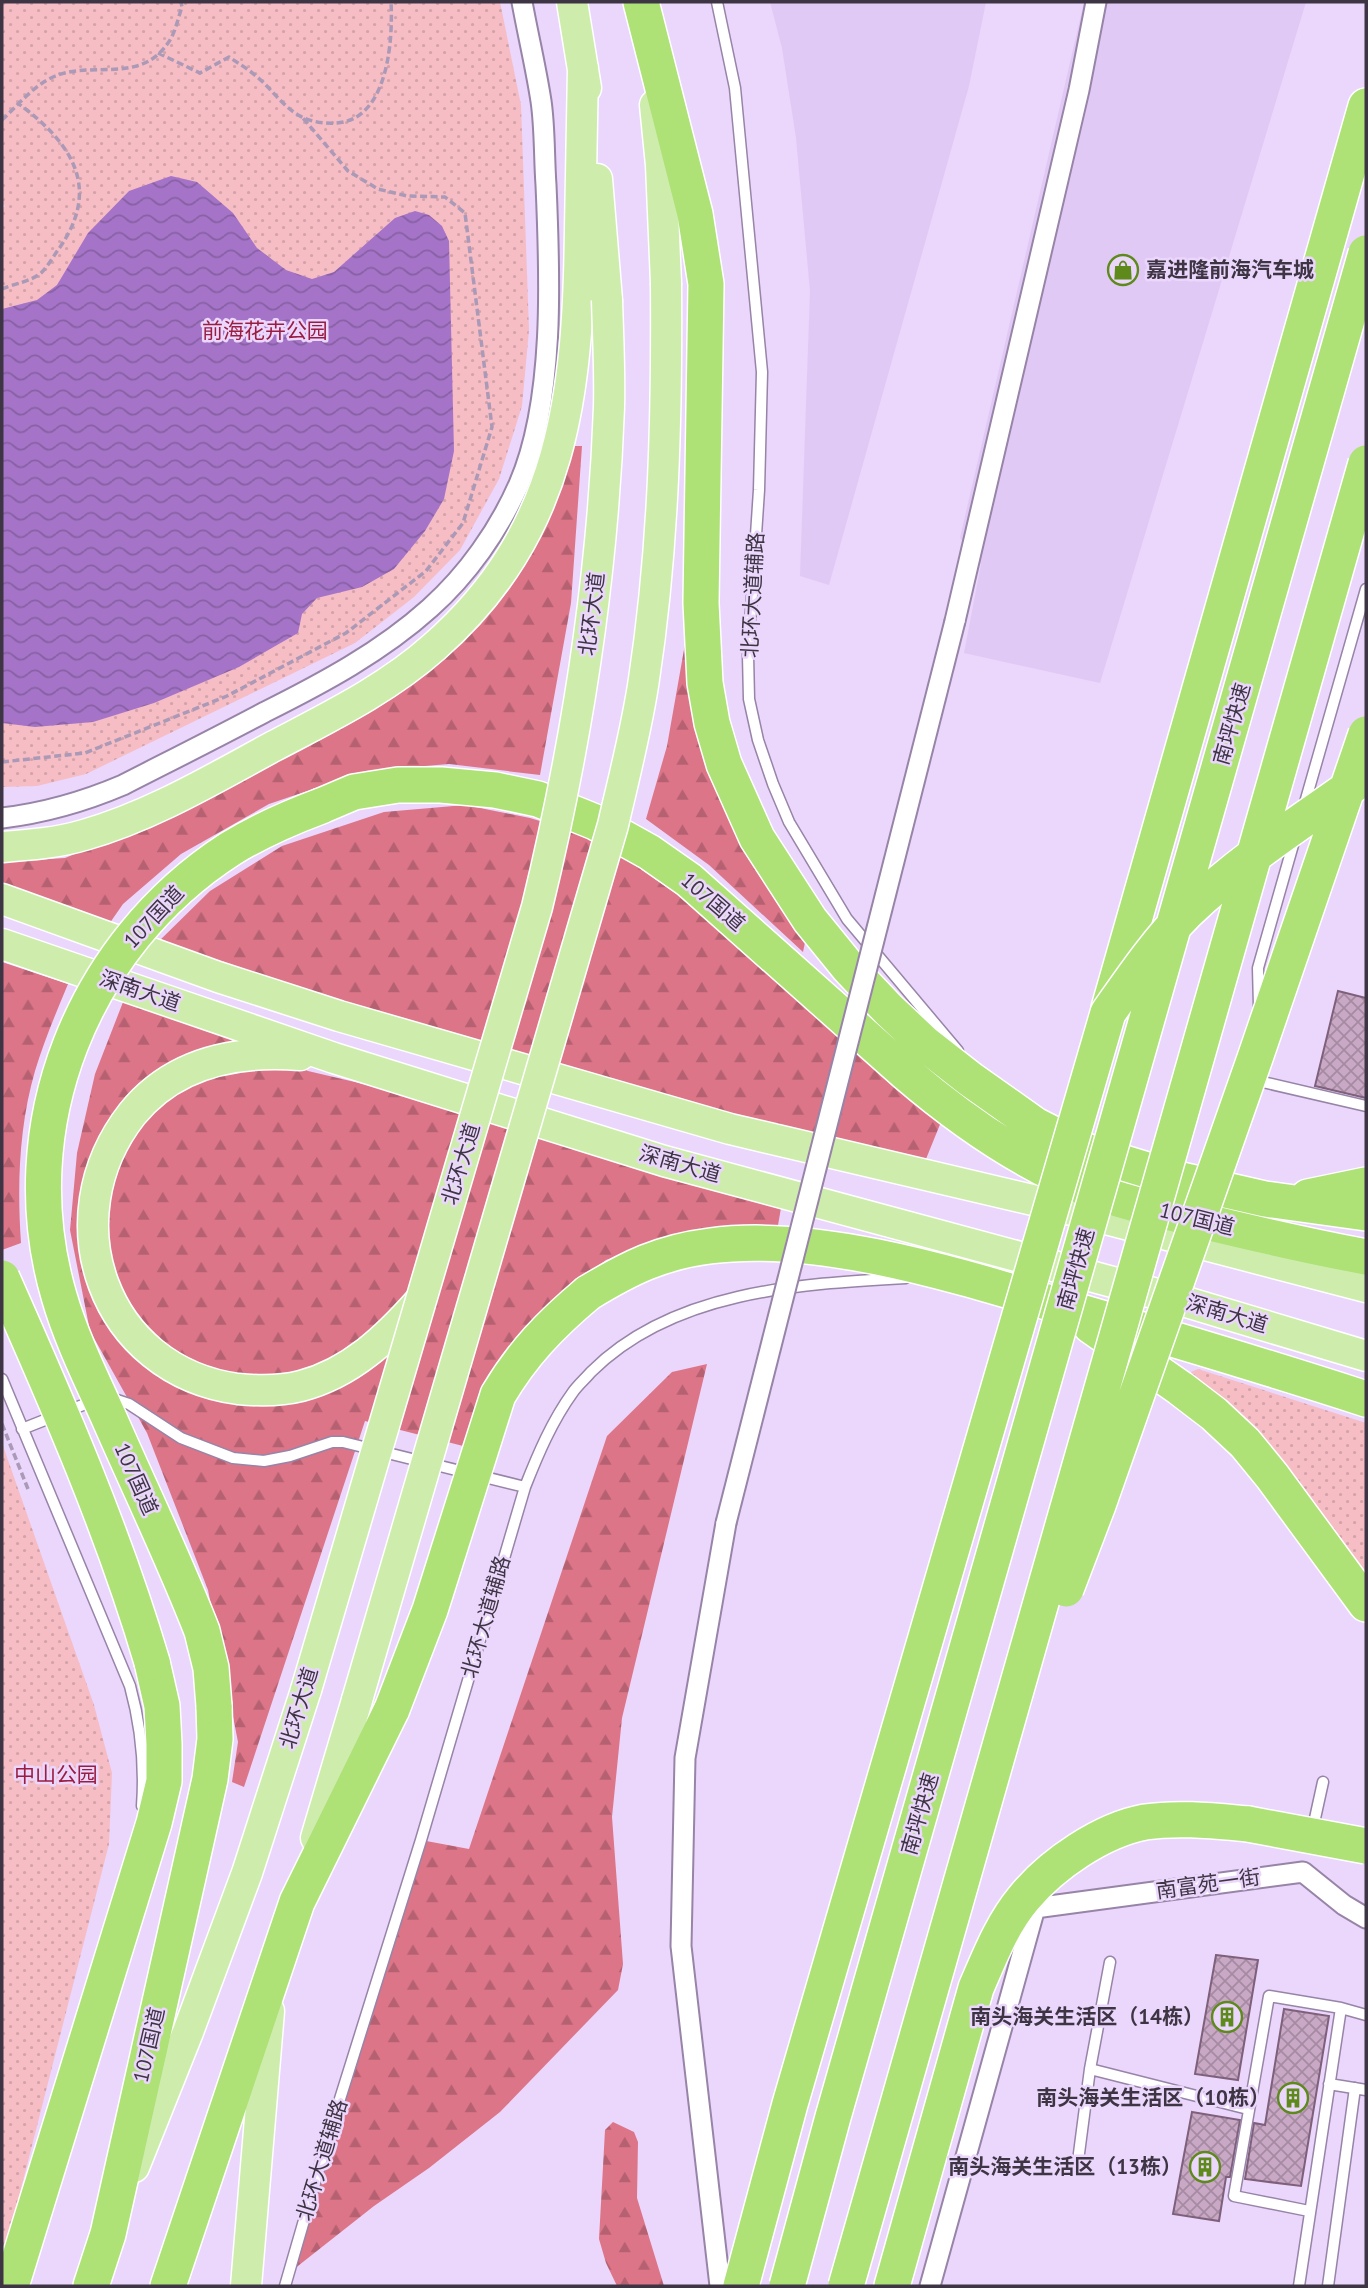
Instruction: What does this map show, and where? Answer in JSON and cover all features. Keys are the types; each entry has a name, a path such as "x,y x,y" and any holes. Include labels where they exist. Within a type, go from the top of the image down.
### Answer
{"highway":[{"path":"640,2 695,214 706,284 701,642 705,683 712,723 724,764 757,838 810,920 849,968 924,1043 1010,1109 1056,1138 1088,1153 1220,1190 1366,1213"},
{"path":"741,2286 790,2104 1108,1013 1366,106"},
{"name":"南坪快速","path":"787,2286 1366,253"},
{"path":"846,2286 1366,463"},
{"path":"994,1767 1045,1646 1103,1492 1366,734"},
{"path":"1108,1013 1141,967 1186,914 1237,867 1366,776"},
{"name":"107国道","path":"108,2234 210,1779 215,1739 214,1706 211,1668 202,1631 83,1360 58,1293 44,1223 43,1152 58,1081 72,1041 103,977 124,948 174,893 229,850 267,829 354,792 398,785 441,785 495,790 538,799 595,822 649,852 690,880 906,1073 1004,1147 1067,1180 1131,1203 1278,1239 1366,1256"},
{"path":"1265,1199 1318,1196 1366,1185"},
{"path":"1041,1202 1131,1203"},
{"path":"169,2286 297,1902 392,1709 430,1610 498,1395 532,1344 587,1293 626,1269 665,1253 711,1245 750,1243 834,1250 910,1265 1048,1302 1366,1399"},
{"path":"2,1278 84,1467 140,1620 162,1706 164,1781 154,1823 11,2286"},
{"path":"1048,1302 1092,1327 1180,1388 1214,1414 1245,1443 1366,1604"},
{"path":"892,2286 976,1988 996,1943 1023,1899 1058,1866 1097,1839 1144,1822 1195,1819 1248,1824 1366,1846"},
{"name":"北环大道","path":"91,2286 108,2234"}],"main road":[{"name":"北环大道","path":"108,2234 247,1873 306,1690 537,907 568,768 591,629 605,488 609,405 607,300 600,197 572,2"},
{"path":"297,1902 613,825 645,669 661,524 665,451 666,283 660,153 651,63 640,2"},
{"path":"2,847 37,844 83,835 175,799 380,687 433,649 476,607 512,558 541,500 562,438 574,375 579,289 583,68"},
{"name":"深南大道","path":"2,900 352,1020 730,1129 1041,1202 1366,1287"},
{"name":"深南大道","path":"2,944 334,1058 664,1161 1183,1301 1366,1356"},
{"path":"334,1058 279,1054 222,1058 192,1068 165,1083 140,1104 120,1130 105,1159 95,1189 92,1233 100,1276 116,1311 137,1340 172,1368 213,1385 259,1391 302,1386 347,1367 386,1339 420,1301"},
{"path":"246,2286 272,1977"}],"street":[{"path":"2,817 58,809 123,785 339,674 387,642 430,608 466,570 496,528 520,483 533,439 542,394 548,323 548,231 541,103 522,2"},
{"path":"720,2286 681,1946 685,1758 726,1524 955,621 1079,90 1096,2"},
{"path":"1366,1855 1308,1846 1303,1872 1344,1905 1366,1918"},
{"name":"南富苑一街","path":"930,2286 1035,1908 1303,1872"}],"lane":[{"name":"北环大道辅路","path":"717,2 735,88 762,372 759,490 748,655 749,699 758,740 789,822 847,919 978,1075 1010,1109"},
{"path":"1220,1190 1254,1080 1261,1044 1257,981 1261,954 1366,589"},
{"path":"1254,1080 1366,1106"},
{"name":"北环大道辅路","path":"285,2286 329,2134 421,1840 524,1487 546,1435 574,1390 609,1355 649,1329 691,1311 731,1299 800,1286 913,1278"},
{"path":"925,1279 998,1288"},
{"path":"2,1379 130,1686 142,1747 142,1816"},
{"path":"22,1429 108,1397 129,1404 181,1438 233,1458 264,1461 343,1441 524,1487"},
{"path":"1308,1846 1323,1782"},
{"path":"128,1903 141,1827"},
{"path":"1078,2161 1090,2069 1110,1962"},
{"path":"1309,2211 1234,2196 1269,1996 1366,2015"},
{"path":"1299,2286 1341,2008"},
{"path":"1090,2069 1248,2109"},
{"path":"1328,2286 1361,2089 1329,2084"}],"path":[{"path":"2,120 47,80 71,72 93,69 120,70 148,64 169,43 182,7 181,2"},
{"path":"302,117 325,124 349,122 373,104 384,75 392,24 391,2"},
{"path":"2,762 85,754 227,696 346,633 426,571 463,523 492,427 465,213 445,197 407,196 378,189 348,171 302,117 284,105 255,75 229,57 200,73 158,53"},
{"path":"2,289 41,274 71,233 81,195 74,165 57,138 19,104"},
{"path":"2,1424 28,1489"}],"shaded area":[{"path":"770,2 986,2 969,86 829,585 800,576 810,291 796,138 782,48"},
{"name":"嘉进隆前海汽车城","path":"1084,2 1306,2 1100,683 964,653 981,564 960,538"}],"green space":[{"name":"前海花卉公园","path":"2,2 500,2 521,105 529,330 522,406 499,479 460,550 414,597 355,643 86,774 37,786 2,787 2,209 5,206 2,203"},
{"path":"573,446 582,446 571,603 540,775 449,764 366,771 269,804 181,854 123,904 107,927 2,884 2,862 65,858 151,823 317,740 396,696 459,644 496,603 544,521"},
{"path":"685,644 695,716 807,933 803,952 709,865 646,819 667,746"},
{"path":"465,805 530,818 589,836 712,919 941,1122 926,1159 726,1112 372,1016 154,946 210,891 282,846 384,812"},
{"path":"2,962 68,984 39,1060 22,1134 19,1178 21,1243 2,1250"},
{"path":"125,997 224,1033 308,1071 372,1086 781,1208 777,1231 663,1239 606,1260 556,1299 467,1447 365,1421 244,1787 232,1782 238,1742 208,1590 147,1433 90,1331 70,1230 77,1153 95,1074"},
{"path":"707,1364 622,1718 612,1817 623,1964 618,1990 500,2112 289,2273 421,1840 469,1849 607,1436 672,1372"},
{"path":"1198,1369 1366,1423 1366,1580 1192,1378 1191,1372"},
{"name":"中山公园","path":"2,1443 94,1705 112,1773 109,1844 2,2263"},
{"path":"613,2122 634,2132 638,2142 637,2198 664,2286 617,2286 606,2263 599,2239 605,2130"}],"water":[{"path":"171,176 197,182 233,213 257,248 286,270 312,279 334,272 395,218 415,211 429,215 442,226 449,241 454,451 444,499 425,531 394,569 362,587 317,598 302,614 298,633 239,667 154,703 93,722 35,727 2,723 2,309 37,300 57,285 88,233 129,191"}],"building":[{"path":"1338,991 1366,998 1366,1098 1315,1086"},
{"name":"南头海关生活区（14栋）","path":"1216,1955 1258,1960 1238,2080 1195,2074"},
{"name":"南头海关生活区（10栋）","path":"1284,2009 1329,2016 1301,2186 1245,2179 1254,2123 1265,2125"},
{"name":"南头海关生活区（13栋）","path":"1192,2112 1240,2120 1230,2177 1226,2177 1219,2221 1173,2214"}],"place":[{"name":"嘉进隆前海汽车城","path":"1123,270"},
{"name":"南头海关生活区（14栋）","path":"1227,2017"},
{"name":"南头海关生活区（10栋）","path":"1293,2098"},
{"name":"南头海关生活区（13栋）","path":"1205,2167"}]}
